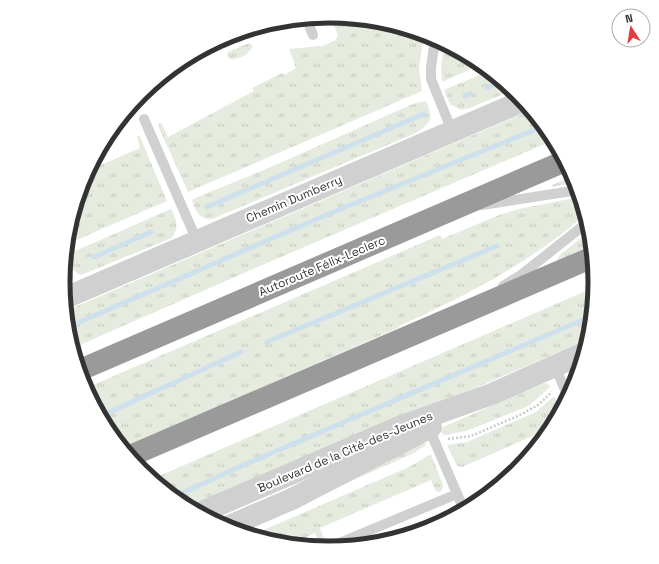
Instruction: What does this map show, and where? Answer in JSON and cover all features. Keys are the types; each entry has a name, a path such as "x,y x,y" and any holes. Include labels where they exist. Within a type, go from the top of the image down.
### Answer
{"highway":[{"name":"Autoroute Félix-Leclerc","path":"85,368 560,163"},
{"path":"136,454 587,259"}],"street":[{"name":"Chemin Dumberry","path":"70,290 196,241 517,103"},
{"name":"Boulevard de la Cité-des-Jeunes","path":"237,524 292,499 432,429 492,394 578,356"},
{"name":"Boulevard de la Cité-des-Jeunes","path":"207,510 399,427 432,429"}],"lane":[{"path":"309,24 313,35"},
{"path":"434,45 431,79 452,131"},
{"path":"144,119 196,241"},
{"path":"455,209 572,191"},
{"path":"459,314 521,275 583,226"},
{"path":"555,366 565,390"},
{"path":"432,429 462,504"},
{"path":"346,540 457,494"}],"path":[{"path":"432,429 471,436 520,415 538,405 552,392"}],"green space":[{"path":"333,23 363,25 380,28 423,41 419,69 422,91 188,192 158,124 162,124 168,137 254,91 252,88 282,73 284,75 296,68 289,49 322,46 336,40 338,35"},
{"path":"249,43 253,46 252,49 243,56 236,59 230,59 227,56 228,52"},
{"path":"444,50 474,68 442,82 441,65"},
{"path":"482,74 506,93 470,108 461,110 450,104 444,90"},
{"path":"426,101 431,116 430,120 416,133 212,219 204,218 195,208 192,200 200,196 271,167 415,103"},
{"path":"525,112 548,143 78,346 72,308"},
{"path":"137,136 140,137 167,201 74,241 75,231 84,199 100,162 101,165 140,148"},
{"path":"567,179 569,183 552,187 552,185"},
{"path":"575,198 581,218 543,248 520,263 449,303 399,326 400,327 129,446 114,426 92,385 440,235 442,239 499,215 519,209"},
{"path":"171,209 175,217 176,231 172,238 81,275 73,270 71,266 73,252"},
{"path":"585,235 586,248 558,260 561,254"},
{"path":"588,290 582,342 200,506 158,476"},
{"path":"545,383 550,387 531,404 524,408 466,431 444,435 441,431 443,427"},
{"path":"553,397 555,397 558,404 540,433 462,467 457,466 447,445 467,442 536,412"},
{"path":"423,440 426,445 412,454 333,489"},
{"path":"431,454 443,485 442,490 439,492 436,491 431,480 320,528 325,541 318,540 315,533 302,539 300,536 293,539 260,531 409,467"}],"waterway":[{"path":"487,88 496,84"},
{"path":"465,96 470,94"},
{"path":"207,207 424,114"},
{"path":"74,324 326,215 538,128"},
{"path":"94,257 151,232"},
{"path":"267,342 497,246"},
{"path":"181,494 241,466 586,319"},
{"path":"106,413 241,352"}]}
